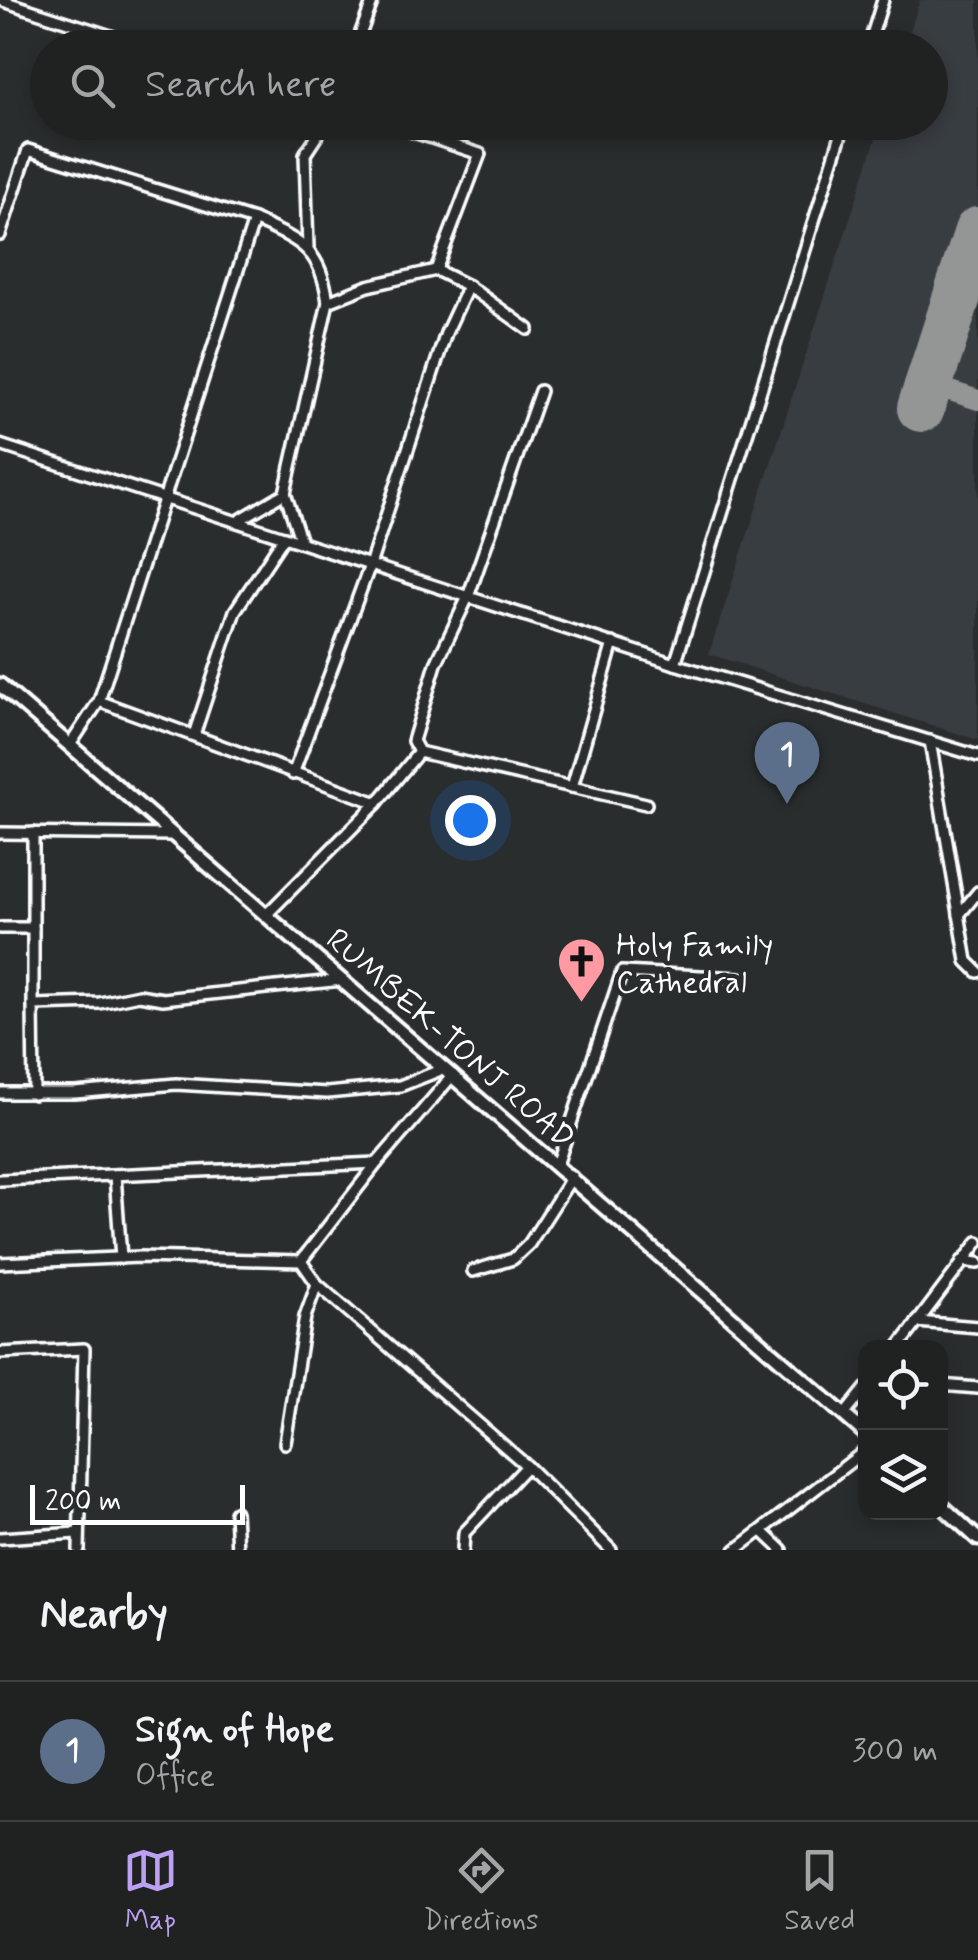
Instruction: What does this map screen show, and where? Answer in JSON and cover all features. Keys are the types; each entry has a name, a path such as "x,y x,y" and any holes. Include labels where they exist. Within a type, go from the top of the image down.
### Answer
{"main road":[{"name":"RUMBEK-TONJ ROAD","path":"0,685 862,1430"},
{"path":"948,1511 978,1539"}],"street":[{"path":"0,0 92,30"},
{"path":"362,30 373,0"},
{"path":"870,0 882,2 873,30"},
{"path":"300,542 286,493 328,302 324,276 308,248 305,154 314,140"},
{"path":"436,270 480,154 438,140"},
{"path":"675,664 839,140"},
{"path":"0,235 28,150 254,220 308,248"},
{"path":"70,744 99,701 254,220"},
{"path":"328,302 436,270 468,286 528,330"},
{"path":"293,774 370,565 440,351 468,286"},
{"path":"540,391 468,597 436,664 413,741 419,752 646,804"},
{"path":"0,445 675,664 978,756"},
{"path":"238,522 286,493"},
{"path":"194,736 235,611 284,537"},
{"path":"572,787 613,644"},
{"path":"99,701 377,804"},
{"path":"930,741 966,961 978,972"},
{"path":"266,916 377,804 419,752"},
{"path":"0,833 173,834"},
{"path":"33,833 34,1094"},
{"path":"959,915 978,892"},
{"path":"0,928 33,928"},
{"path":"557,1165 622,972 740,978"},
{"path":"32,1004 100,1004 139,995 163,998 342,980"},
{"path":"0,1093 176,1084 327,1093 400,1086 448,1072"},
{"path":"301,1261 448,1072"},
{"path":"0,1180 378,1163"},
{"path":"116,1175 121,1258"},
{"path":"473,1271 514,1260 529,1244 572,1177"},
{"path":"904,1340 978,1242"},
{"path":"0,1262 121,1258 301,1261"},
{"path":"301,1261 316,1284 527,1466 611,1550"},
{"path":"962,1262 978,1263"},
{"path":"285,1443 305,1317 316,1284"},
{"path":"918,1322 978,1327"},
{"path":"0,1352 84,1349 78,1550"},
{"path":"948,1386 978,1388"},
{"path":"845,1414 858,1398"},
{"path":"736,1550 858,1456"},
{"path":"463,1550 464,1533 527,1466"},
{"path":"235,1512 237,1550"},
{"path":"762,1531 782,1550"},
{"path":"0,1538 78,1533"}],"shaded area":[{"path":"920,0 978,0 978,740 709,654 875,140 948,140 948,30 910,30"}],"taxiway":[{"path":"929,384 978,400"}],"runway":[{"path":"921,408 978,231"}],"place":[{"name":"Sign of Hope","path":"787,804"},
{"name":"Holy Family Cathedral","path":"581,1004"}]}
